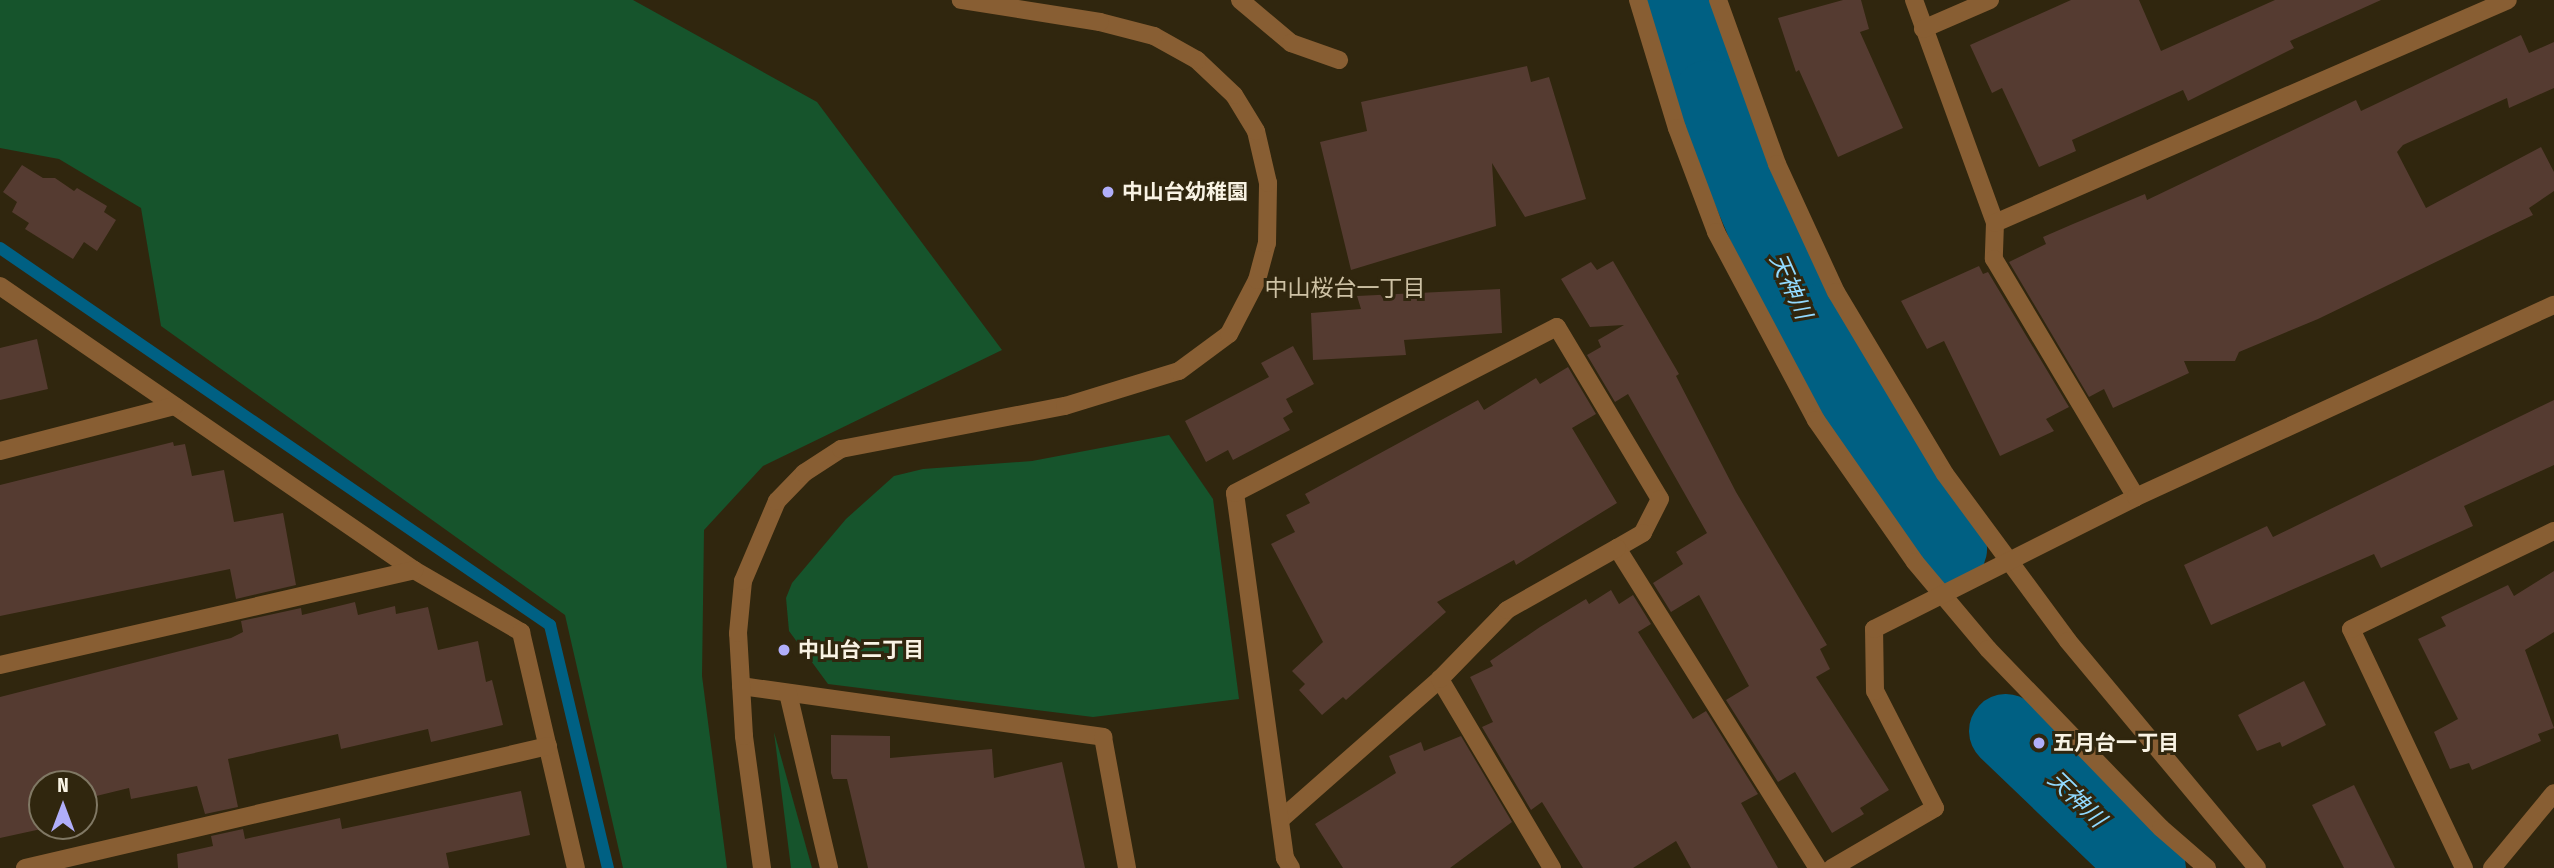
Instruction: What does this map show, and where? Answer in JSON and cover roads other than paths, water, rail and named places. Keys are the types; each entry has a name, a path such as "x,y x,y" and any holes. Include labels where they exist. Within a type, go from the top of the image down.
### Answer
{"street":[{"path":"762,868 741,686 738,633 743,581 777,501 804,473 841,449 1065,406 1179,371 1229,334 1258,280 1269,209 1256,131 1234,95 1197,60 1154,36 1100,22 961,0"},
{"path":"1240,0 1291,43 1339,60"},
{"path":"1638,0 1677,128 1716,232 1815,420 1942,594 1988,649 2132,798 2207,868"},
{"path":"1718,0 1777,164 1836,292 1945,474 2068,641 2257,868"},
{"path":"1914,0 1995,223 1994,259 2136,497"},
{"path":"1923,29 1990,0"},
{"path":"1995,223 2508,0"},
{"path":"0,286 414,570 521,632 576,868"},
{"path":"1832,868 1935,808 1875,691 1874,629 2136,497 2554,304"},
{"path":"1280,820 1440,679 1507,610 1643,533 1660,499 1557,327 1235,493 1285,858 1291,868"},
{"path":"0,451 174,406"},
{"path":"2464,868 2351,629 2554,531"},
{"path":"1617,548 1818,868"},
{"path":"0,665 414,570"},
{"path":"1440,679 1552,868"},
{"path":"741,686 1103,737 1127,868"},
{"path":"788,692 828,868"},
{"path":"25,868 548,746"},
{"path":"2492,868 2554,793"}],"waterway":[{"name":"天神川","path":"1677,0 1709,97 1805,321 1950,549"},
{"path":"0,248 550,625 608,868"},
{"name":"天神川","path":"2006,731 2149,868"}],"place":[{"name":"中山台幼稚園","path":"1108,192"},
{"name":"中山台二丁目","path":"784,650"},
{"name":"五月台一丁目","path":"2039,743"}],"district":[{"name":"中山桜台一丁目","path":"1345,288"}]}
